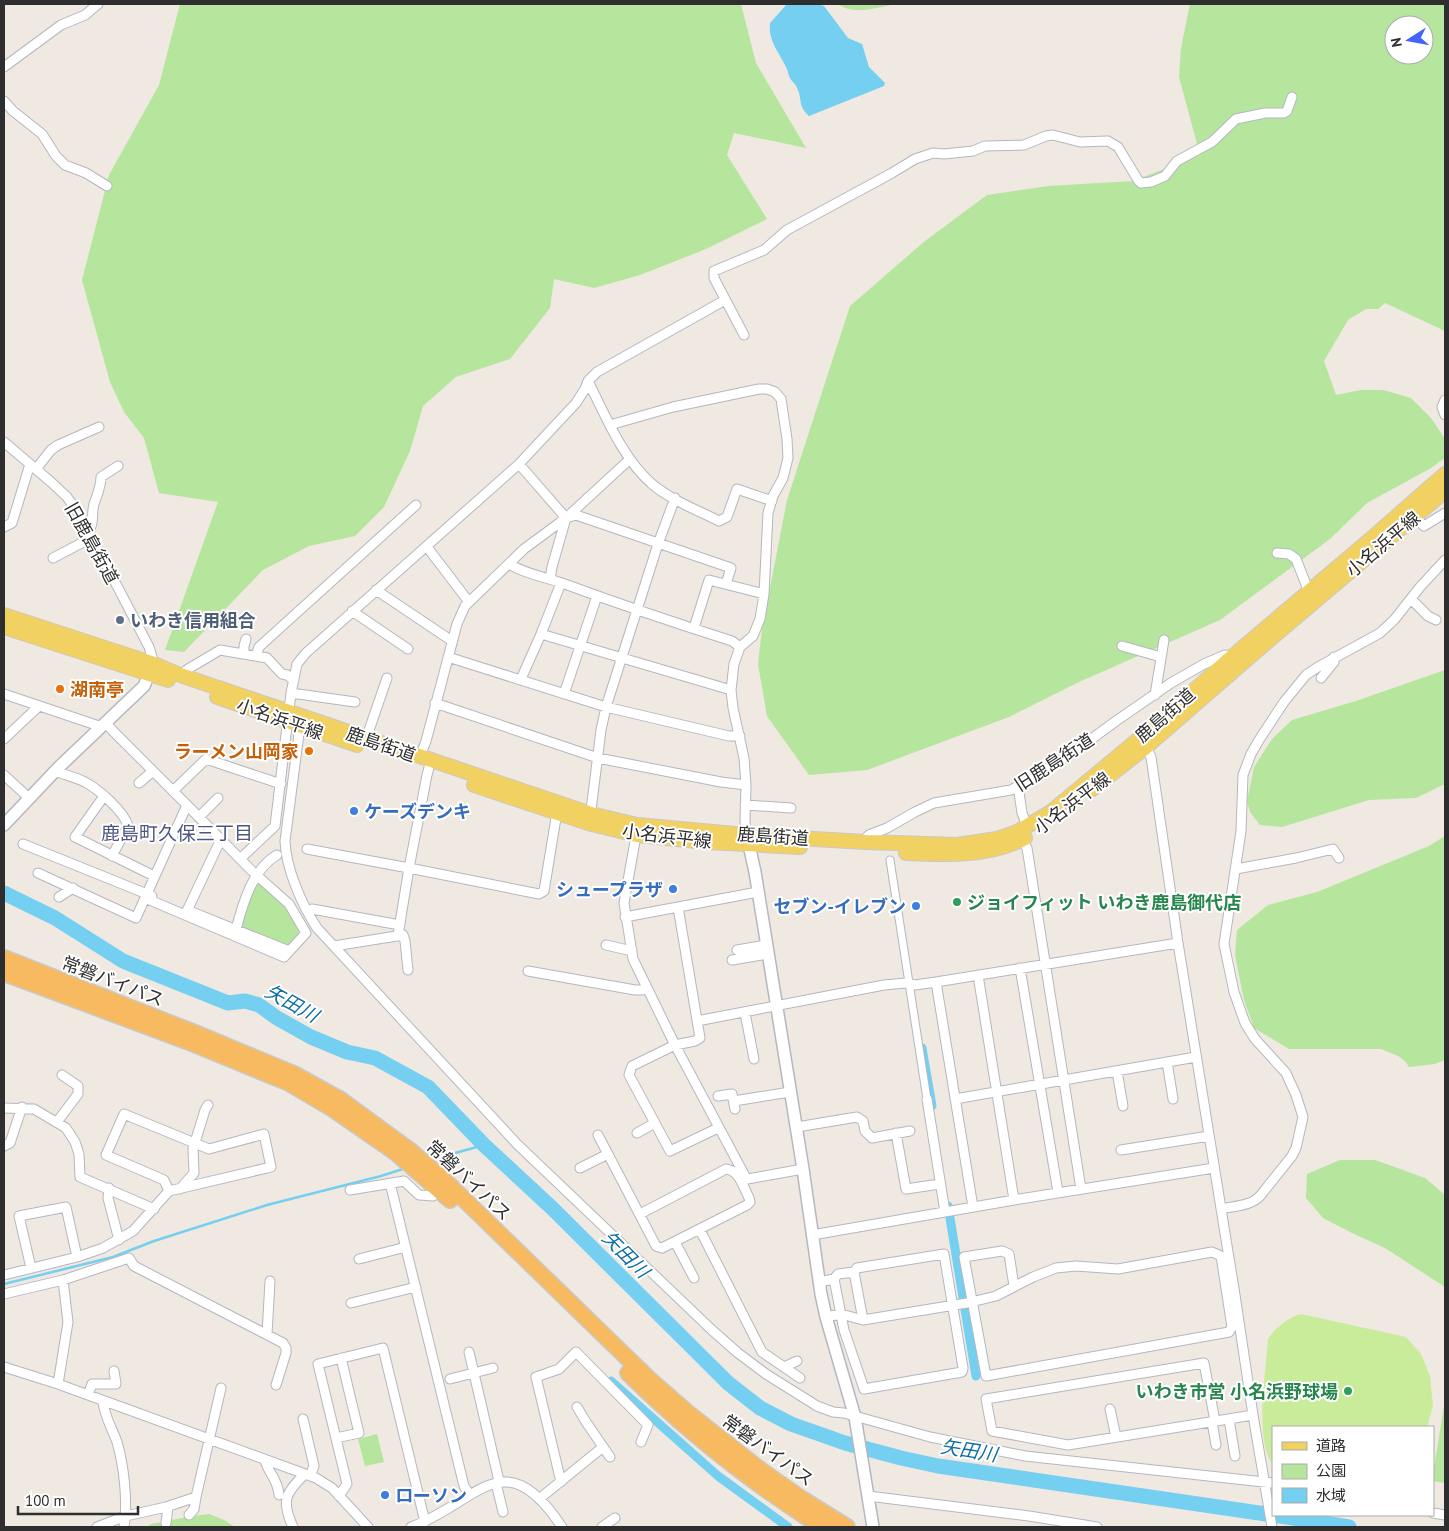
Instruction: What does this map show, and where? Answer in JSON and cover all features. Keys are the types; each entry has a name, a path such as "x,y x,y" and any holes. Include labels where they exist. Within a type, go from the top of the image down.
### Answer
{"highway":[{"name":"常磐バイパス","path":"4,958 294,1074 341,1100 401,1150 688,1413 762,1471 847,1527"},
{"name":"常磐バイパス","path":"4,973 189,1042 289,1083 401,1150"},
{"name":"常磐バイパス","path":"435,1181 643,1388 681,1422 757,1484 822,1527"}],"main road":[{"name":"鹿島街道","path":"1143,742 1232,656 1445,474"},
{"name":"小名浜平線","path":"5,627 152,669 292,720 426,762 590,819 637,830 707,842 747,839 926,854 961,854 988,851 1022,832 1043,828 1143,742 1261,647 1445,491"},
{"name":"鹿島街道","path":"152,669 180,675 292,720 366,739 426,762"},
{"name":"鹿島街道","path":"747,839 957,845 1022,832"}],"street":[{"path":"4,67 61,24 85,15 98,4"},
{"path":"744,335 714,278 714,272 717,269 764,250 786,230 923,156 933,153 944,154 973,151 985,146 1024,145 1053,135 1080,142 1108,141 1118,147 1138,180 1141,183 1146,183 1164,176 1177,162 1212,142 1236,119 1265,113 1284,113 1287,111 1292,97"},
{"path":"4,101 13,111 42,134 56,156 65,165 86,173 108,186"},
{"path":"726,300 598,372 588,381 576,403 519,464 427,547 352,611 306,653 297,664 291,693 292,720 286,852 304,906 317,928 517,1144 724,1342 766,1374 817,1406 833,1412 844,1413 855,1420 1025,1456 1268,1484"},
{"path":"588,381 610,425 630,458 653,484 719,521 727,517 737,489 772,501"},
{"path":"610,425 673,407 749,391 767,389 775,392 780,400 788,439 788,458 783,478 768,513 764,594 760,619 753,636 740,647 734,664 731,690 744,758 747,839 758,892 797,1127 819,1282 826,1317 855,1420 873,1527"},
{"path":"1445,400 1442,407 1445,415"},
{"path":"4,527 12,523 33,466 58,445 99,427"},
{"name":"旧鹿島街道","path":"4,442 67,497 81,517 149,647 152,669"},
{"path":"398,935 426,762 426,741 452,641 465,606 524,549 566,518 630,458"},
{"path":"519,464 566,518"},
{"path":"52,558 90,535 94,505 100,490 101,477 118,466"},
{"path":"590,819 601,730 606,708 636,610 675,498"},
{"path":"256,656 259,647 416,505"},
{"path":"1415,517 1424,526 1445,513"},
{"path":"566,518 576,515 731,568 726,584"},
{"path":"550,579 566,518"},
{"path":"427,547 469,602"},
{"path":"1277,553 1288,554 1296,559 1308,592"},
{"path":"1221,1209 1250,1204 1257,1199 1292,1156 1296,1148 1303,1117 1290,1080 1281,1066 1266,1052 1249,1030 1234,992 1224,944 1224,933 1241,831 1242,782 1251,754 1284,702 1306,675 1380,633 1394,620 1445,560"},
{"path":"509,564 518,570 561,582 636,610 732,640 740,647"},
{"path":"694,628 709,580 764,594"},
{"path":"521,679 561,582"},
{"path":"376,590 452,641"},
{"path":"564,694 598,596"},
{"path":"1411,599 1428,616 1436,620"},
{"path":"352,611 408,649"},
{"path":"541,634 731,690"},
{"path":"244,654 246,639"},
{"path":"1155,695 1164,640"},
{"path":"1122,646 1161,657"},
{"path":"180,675 188,668 218,651 267,658 282,674 294,680"},
{"name":"旧鹿島街道","path":"866,842 869,835 887,828 934,803 1008,791 1018,786 1071,754 1116,721 1204,664 1225,655 1232,656"},
{"path":"448,656 606,708 729,736 740,736"},
{"path":"1321,678 1334,662 1334,658"},
{"path":"4,825 55,771 144,686 152,669"},
{"path":"366,739 387,678"},
{"path":"291,693 355,702"},
{"path":"4,694 104,725 153,771 240,859 289,904 306,933 284,957 235,933 23,844"},
{"path":"436,703 598,758 746,785"},
{"path":"4,739 38,706"},
{"path":"240,859 275,826 292,720"},
{"path":"1143,742 1152,757 1178,943 1253,1415 1268,1484 1272,1527"},
{"path":"173,791 206,758 281,784"},
{"path":"55,771 85,782 110,801 126,820 128,826 112,856"},
{"path":"139,783 153,771"},
{"path":"4,775 29,798"},
{"path":"1018,786 1022,813 1022,832 1027,848 1082,1189"},
{"path":"104,796 74,837 154,876"},
{"path":"199,817 218,798"},
{"path":"38,873 136,918 187,805"},
{"path":"745,806 791,808"},
{"path":"308,849 539,894 544,891 556,818"},
{"path":"598,1135 658,1247 662,1248 675,1242 749,1204 750,1198 743,1179 633,959 624,903 637,830"},
{"path":"186,912 221,839"},
{"path":"1236,869 1333,849 1339,858"},
{"path":"235,933 244,902 257,875 277,855"},
{"path":"890,860 940,1184 949,1211"},
{"path":"60,897 73,888"},
{"path":"625,917 758,892"},
{"path":"678,907 700,1038 695,1041 675,1045 632,1066 629,1075 670,1151 718,1128"},
{"path":"312,909 400,926"},
{"path":"334,946 398,935 404,937 408,970"},
{"path":"696,1021 884,985 909,983 915,985 936,982 1178,943"},
{"path":"606,945 632,951"},
{"path":"737,950 767,950"},
{"path":"732,960 767,950"},
{"path":"1020,968 1058,1192"},
{"path":"528,971 635,990 647,988"},
{"path":"978,975 1014,1200"},
{"path":"936,982 973,1207"},
{"path":"745,1013 754,1059"},
{"path":"955,1099 1196,1057"},
{"path":"1167,1062 1173,1099"},
{"path":"1117,1070 1123,1106"},
{"path":"57,1122 78,1094 78,1086 62,1075"},
{"path":"718,1096 732,1094 735,1105 790,1092"},
{"path":"180,1189 194,1173 193,1154 195,1143 208,1105"},
{"path":"4,1146 10,1144 22,1107"},
{"path":"4,1108 22,1107 34,1109 66,1128 75,1142 79,1154 80,1177 154,1209"},
{"path":"4,1275 77,1257 119,1240 133,1231 169,1192 272,1167 264,1134 209,1149 124,1114 106,1155 164,1180 169,1192"},
{"path":"797,1127 857,1116 863,1121 865,1131 872,1138 910,1131"},
{"path":"637,1133 655,1123"},
{"path":"896,1133 906,1189 940,1184"},
{"path":"1121,1150 1209,1136"},
{"path":"580,1168 608,1154"},
{"path":"812,1235 1058,1192 1214,1168"},
{"path":"640,1214 726,1169 734,1171 743,1179"},
{"path":"743,1179 803,1169"},
{"path":"350,1190 404,1181 419,1195 433,1196 435,1181"},
{"path":"390,1183 464,1486 470,1495"},
{"path":"109,1188 108,1198 119,1240"},
{"path":"31,1268 19,1216 66,1207 77,1257"},
{"path":"700,1230 762,1352 800,1378"},
{"path":"675,1242 694,1278"},
{"path":"359,1258 406,1247"},
{"path":"834,1279 844,1330 864,1389 962,1372 964,1257 1002,1251 1009,1254 1014,1286"},
{"path":"819,1282 834,1279 838,1274 854,1272 858,1268 944,1254 963,1303 986,1376 1230,1332 1232,1327 1221,1256 1212,1252 1118,1268 1076,1266 1056,1268 1038,1274 996,1296 963,1303 863,1320 841,1314 826,1317"},
{"path":"4,1294 63,1280 129,1258 134,1266 283,1343 286,1348 276,1385"},
{"path":"854,1272 863,1320"},
{"path":"58,1384 68,1322 63,1280"},
{"path":"267,1334 270,1281"},
{"path":"351,1303 416,1287"},
{"path":"340,1496 347,1484 318,1364 383,1348 430,1522"},
{"path":"469,1352 503,1512"},
{"path":"561,1482 536,1377 559,1369 576,1352 648,1424 641,1442"},
{"path":"336,1438 359,1433 341,1358"},
{"path":"784,1367 798,1361"},
{"path":"1216,1445 1213,1422 1204,1363 986,1399 992,1431 1068,1445 1116,1438 1213,1422 1253,1415"},
{"path":"4,1367 58,1384 307,1475 332,1488 368,1527"},
{"path":"450,1379 493,1368"},
{"path":"88,1395 92,1384 116,1384 114,1371"},
{"path":"189,1515 194,1509 221,1388"},
{"path":"103,1401 104,1412 119,1452 126,1516 124,1527"},
{"path":"577,1407 610,1457"},
{"path":"1110,1409 1116,1438"},
{"path":"293,1527 286,1496 314,1466 303,1419"},
{"path":"1229,1419 1235,1456"},
{"path":"539,1500 603,1447"},
{"path":"265,1460 276,1481 279,1495"},
{"path":"411,1527 430,1522 482,1487 498,1482 516,1484 539,1500 562,1527"},
{"path":"868,1496 1029,1516 1097,1527"},
{"path":"97,1527 126,1516 196,1497"},
{"path":"166,1523 168,1506"},
{"path":"602,1527 615,1518"}],"green space":[{"path":"180,4 741,4 756,63 806,148 734,133 727,155 767,219 706,249 640,275 594,288 554,279 550,308 510,359 456,377 423,406 410,451 384,507 355,536 309,546 263,570 184,652 165,650 218,502 159,493 144,438 124,412 110,382 82,280 109,175 159,85"},
{"path":"838,4 896,4 859,10 844,8"},
{"path":"1190,4 1445,4 1445,331 1385,303 1378,309 1366,309 1348,320 1324,361 1336,395 1360,390 1383,390 1411,398 1431,418 1445,439 1445,458 1431,468 1367,503 1330,539 1220,620 1079,682 1009,717 867,770 809,775 767,716 758,664 762,629 787,500 850,306 925,241 987,195 1048,186 1133,181 1200,155 1179,77 1181,48"},
{"path":"1445,670 1445,784 1416,798 1369,800 1282,827 1260,825 1250,812 1247,801 1254,767 1272,739 1292,720 1356,701"},
{"path":"1445,836 1445,1060 1435,1064 1409,1067 1398,1056 1381,1049 1289,1049 1254,1028 1244,1000 1235,955 1237,930 1268,905 1317,892 1429,846"},
{"path":"260,883 284,905 298,925 300,933 284,951 239,933 248,903 256,884"},
{"path":"1340,1160 1375,1160 1425,1178 1445,1195 1445,1287 1385,1248 1323,1218 1306,1198 1307,1174"},
{"name":"いわき市営 小名浜野球場","path":"1301,1314 1406,1337 1421,1354 1430,1376 1433,1406 1427,1426 1272,1426 1272,1463 1267,1454 1263,1423 1268,1339 1274,1331 1292,1317"},
{"path":"1445,1400 1445,1483 1434,1481 1434,1468"},
{"path":"377,1434 384,1462 365,1466 358,1439"},
{"path":"209,1514 235,1527 147,1527 151,1524"}],"water":[{"path":"787,4 817,4 824,6 848,38 862,44 869,67 885,83 884,86 809,116 803,109 799,92 789,77 787,68 771,35 770,23"}],"waterway":[{"name":"矢田川","path":"4,893 55,918 123,961 228,1003 245,1001 259,1005 277,1018 311,1037 347,1052 375,1058 428,1087 484,1145 553,1209 728,1383 760,1408 791,1424 845,1443 938,1466 1272,1515"},
{"path":"922,1048 932,1106"},
{"path":"430,1160 484,1145"},
{"path":"4,1284 113,1257 154,1241 267,1205 406,1168"},
{"path":"948,1206 976,1376"},
{"path":"611,1381 718,1476 788,1527"},
{"name":"矢田川","path":"1280,1516 1349,1527"}],"place":[{"name":"いわき信用組合","path":"120,620"},
{"name":"湖南亭","path":"60,689"},
{"name":"ラーメン山岡家","path":"309,751"},
{"name":"ケーズデンキ","path":"354,811"},
{"name":"シュープラザ","path":"673,889"},
{"name":"ジョイフィット いわき鹿島御代店","path":"957,902"},
{"name":"セブン-イレブン","path":"916,906"},
{"name":"いわき市営 小名浜野球場","path":"1348,1391"},
{"name":"ローソン","path":"385,1495"}],"district":[{"name":"鹿島町久保三丁目","path":"177,833"}]}
